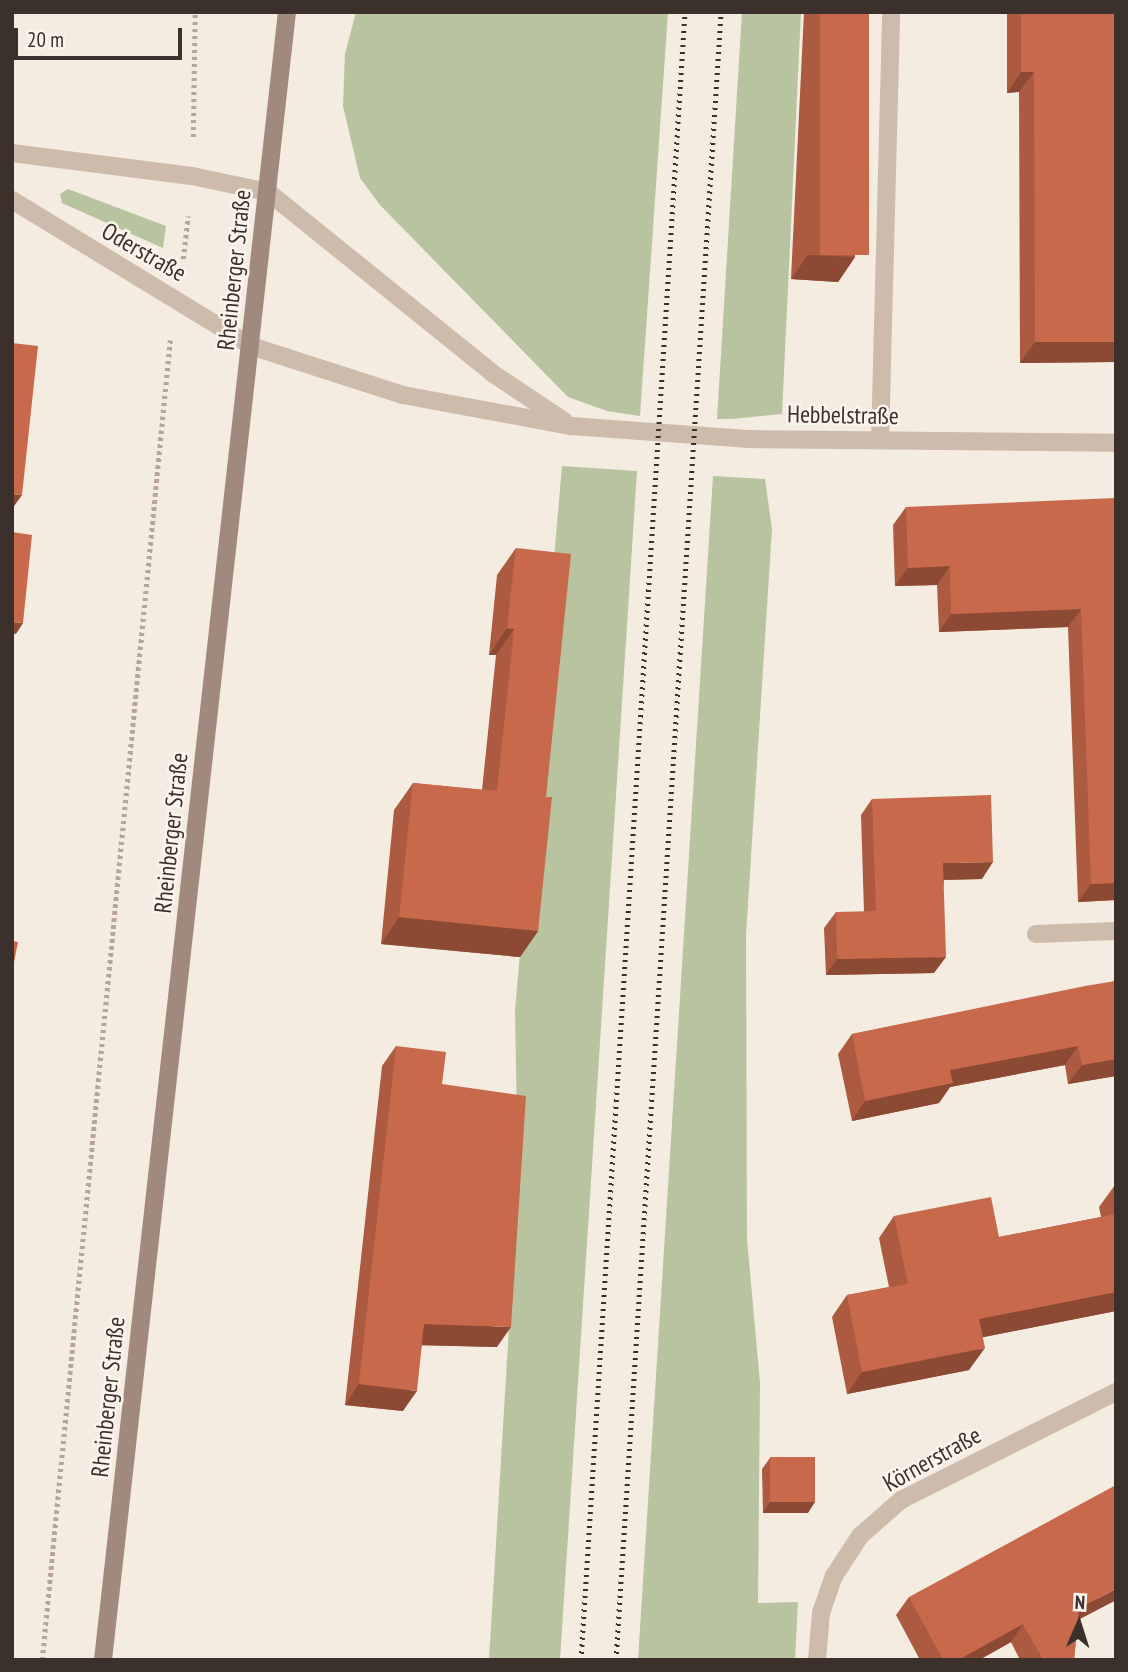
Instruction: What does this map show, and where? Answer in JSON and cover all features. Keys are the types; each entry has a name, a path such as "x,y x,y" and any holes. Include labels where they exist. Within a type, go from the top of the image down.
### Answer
{"main road":[{"name":"Rheinberger Straße","path":"103,1660 286,12"}],"street":[{"path":"880,440 891,16"},
{"path":"12,153 192,176 268,192"},
{"name":"Hebbelstraße","path":"268,192 492,373 571,426"},
{"name":"Oderstraße","path":"12,200 251,346"},
{"name":"Hebbelstraße","path":"251,346 403,395 571,426 747,439 1116,443"},
{"path":"1036,934 1116,931"},
{"name":"Körnerstraße","path":"817,1660 821,1613 834,1576 860,1536 901,1500 1116,1392"}],"path":[{"path":"43,1660 167,370 192,176 195,12"}],"green space":[{"path":"356,12 668,12 640,416 607,411 568,397 380,205 360,178 343,106 345,54"},
{"path":"742,12 801,12 782,414 717,419"},
{"path":"68,189 166,226 163,248 62,203 60,194"},
{"path":"562,466 637,471 560,1660 489,1660 518,1177 515,1011"},
{"path":"713,476 765,479 772,529 746,935 747,1239 760,1383 758,1603 798,1602 795,1660 638,1660"}],"building":[{"path":"820,12 869,12 869,255 820,255"},
{"path":"1021,12 1116,12 1116,342 1035,342 1034,72 1021,72"},
{"path":"12,343 38,346 22,495 12,494"},
{"path":"1115,498 1116,883 1091,884 1081,609 951,614 950,566 908,568 906,507"},
{"path":"12,532 32,535 23,623 12,622"},
{"path":"516,548 571,554 546,797 552,797 538,931 399,917 413,783 497,791 514,629 507,628"},
{"path":"991,795 993,862 943,863 946,957 837,959 836,912 876,911 872,799"},
{"path":"12,941 18,942 12,972"},
{"path":"1116,981 1116,1059 1082,1065 1078,1046 950,1070 953,1083 865,1101 852,1034"},
{"path":"396,1046 446,1052 442,1084 526,1096 511,1327 424,1324 417,1391 359,1384"},
{"path":"991,1197 999,1237 1116,1214 1116,1292 979,1319 985,1348 862,1372 847,1295 908,1284 894,1216"},
{"path":"770,1457 815,1457 815,1502 770,1502"},
{"path":"1116,1485 1116,1589 1079,1608 1074,1660 1043,1660 1023,1624 958,1660 943,1660 909,1597"}],"railway":[{"path":"581,1660 685,12"},
{"path":"616,1660 721,12"}]}
